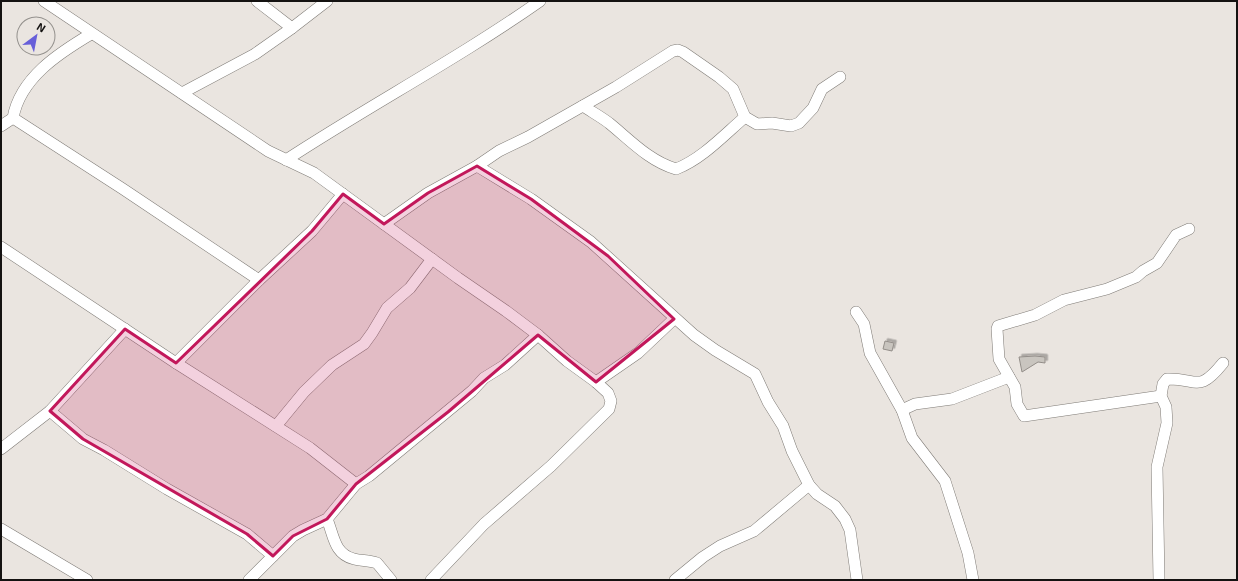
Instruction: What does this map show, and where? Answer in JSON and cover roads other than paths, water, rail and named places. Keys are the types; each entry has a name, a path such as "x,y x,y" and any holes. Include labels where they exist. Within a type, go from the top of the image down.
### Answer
{"street":[{"path":"44,1 91,34 268,151 314,172 432,260 538,335 567,361 596,382 608,393 611,401 609,409 551,466 484,524 431,580"},
{"path":"257,1 292,28"},
{"path":"182,93 255,54 327,1"},
{"path":"286,160 325,134 482,41 540,1"},
{"path":"1,126 13,118 19,100 33,78 69,47 91,34"},
{"path":"384,224 428,193 477,166 499,151 528,137 616,87 673,51 678,50 719,77 732,89 745,117 756,124 772,123 791,126 798,123 813,108 822,89 840,77"},
{"path":"583,106 607,122 635,146 658,161 676,169 712,145 745,117"},
{"path":"13,118 123,189 258,280"},
{"path":"477,166 496,176 531,199 591,242 608,256 674,319 715,350 755,374 768,402 783,426 792,451 809,485 817,494 835,506 845,519 850,530 857,580"},
{"path":"176,363 258,280 312,231 343,194"},
{"path":"1161,396 1024,416 1017,404 1015,387 997,353 998,326 1035,316 1064,300 1107,289 1136,277 1157,263 1176,235 1188,228"},
{"path":"1,247 176,363 310,448 356,484"},
{"path":"276,426 304,392 332,365 364,344 387,308 410,288 432,260"},
{"path":"856,312 864,324 867,342 872,358 902,410 912,438 945,482 968,553 973,580"},
{"path":"596,382 638,353 674,319"},
{"path":"1,449 50,411 125,329"},
{"path":"249,580 294,536 303,530 327,519 356,484 369,476 448,412 472,392 484,378 506,365 538,335"},
{"path":"1159,580 1157,467 1168,416 1161,396 1163,384 1167,379 1188,382 1205,381 1212,377 1223,362"},
{"path":"902,410 915,404 952,399 1009,377"},
{"path":"50,411 83,439 104,450 166,489 247,534 274,556"},
{"path":"675,580 703,557 720,546 754,531 809,485"},
{"path":"327,519 336,545 342,554 356,559 376,562 391,580"},
{"path":"1,530 87,580"}]}
